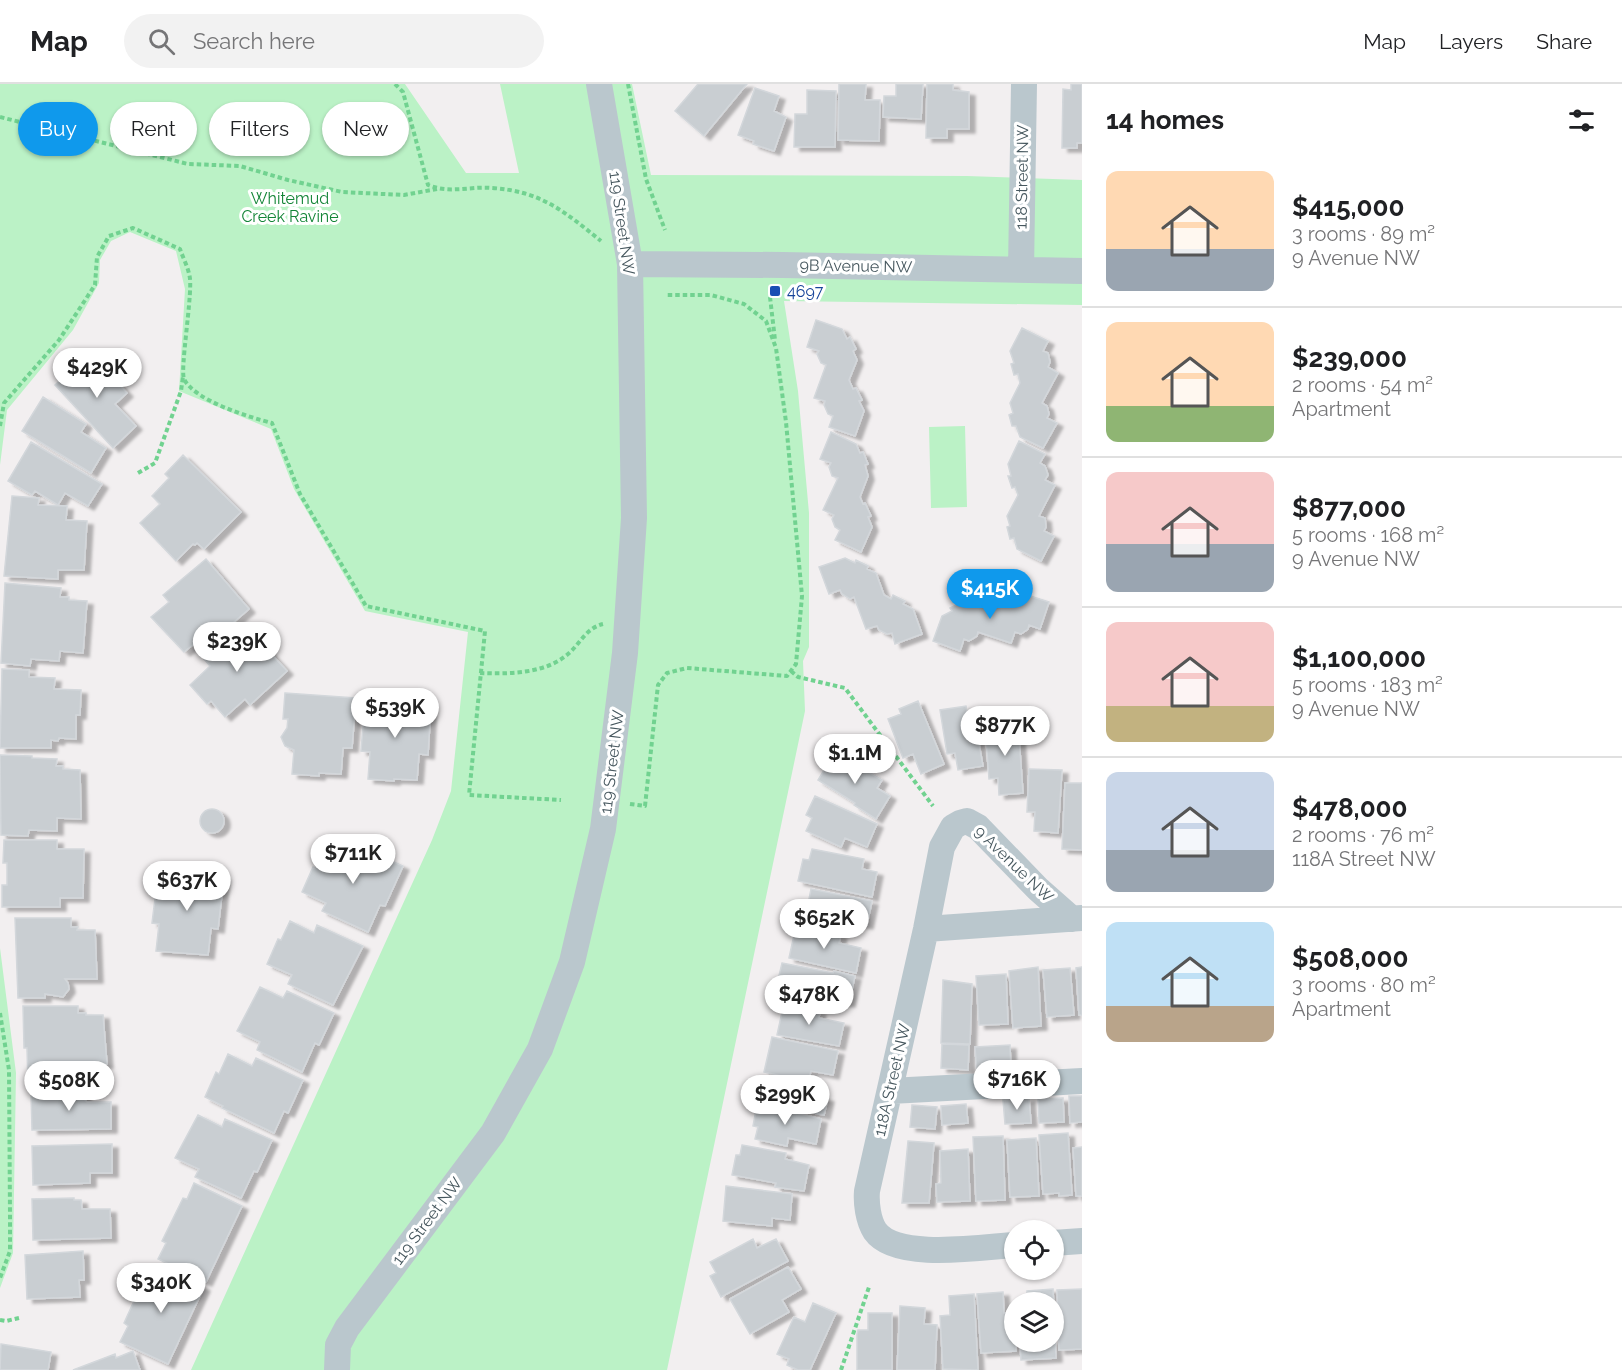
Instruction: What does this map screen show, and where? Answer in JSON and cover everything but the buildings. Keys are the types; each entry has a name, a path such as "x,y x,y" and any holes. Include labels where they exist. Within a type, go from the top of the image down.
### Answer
{"street":[{"name":"119 Street NW","path":"336,1370 338,1345 347,1328 493,1133 540,1049 572,962 603,829 627,620 634,518 630,264 599,84"},
{"name":"118 Street NW","path":"1021,270 1024,84"},
{"name":"9B Avenue NW","path":"630,264 1082,271"},
{"name":"9 Avenue NW","path":"967,821 978,827 1038,889 1077,919 926,929 942,847 953,827 967,821"},
{"name":"118A Street NW","path":"926,929 866,1203 875,1231 885,1240 900,1247 923,1250 1004,1246"},
{"path":"890,1091 1082,1081"},
{"path":"1064,1242 1082,1241"}],"path":[{"path":"395,84 405,100 428,185 437,189"},
{"path":"628,84 646,179 665,230"},
{"path":"0,117 188,164 240,166 342,192 404,195 437,189 493,188 542,199 565,212 630,264"},
{"path":"0,426 4,402 59,340 95,285 97,257 109,236 133,228 180,249 190,277 190,315 181,391 155,464 138,473"},
{"path":"666,295 711,296 744,304 766,321 776,348"},
{"path":"626,804 645,806 658,685 667,673 687,668 787,676 796,664 802,596 786,422 770,297"},
{"path":"183,377 191,390 239,414 272,423 300,494 366,606 484,631 469,795 561,801"},
{"path":"480,673 524,672 550,665 567,656 590,629 600,624 627,620"},
{"path":"791,671 798,677 845,688 933,806"},
{"path":"0,1013 9,1070 10,1251 0,1278"},
{"path":"841,1370 869,1287"},
{"path":"0,1320 6,1322 19,1318"}],"green space":[{"name":"Whitemud Creek Ravine","path":"0,84 405,84 466,173 519,173 500,84 632,84 651,175 967,176 1082,180 1082,305 784,301 798,391 809,513 809,647 803,661 805,711 667,1370 191,1370 432,840 451,791 468,632 365,611 294,489 271,429 179,391 185,289 176,251 130,232 111,241 100,260 99,283 73,330 7,410 0,465"},
{"path":"965,426 967,507 931,508 929,427"},
{"path":"0,948 16,1073 13,1253 0,1288"}],"place":[{"name":"4697","path":"775,291"}]}
